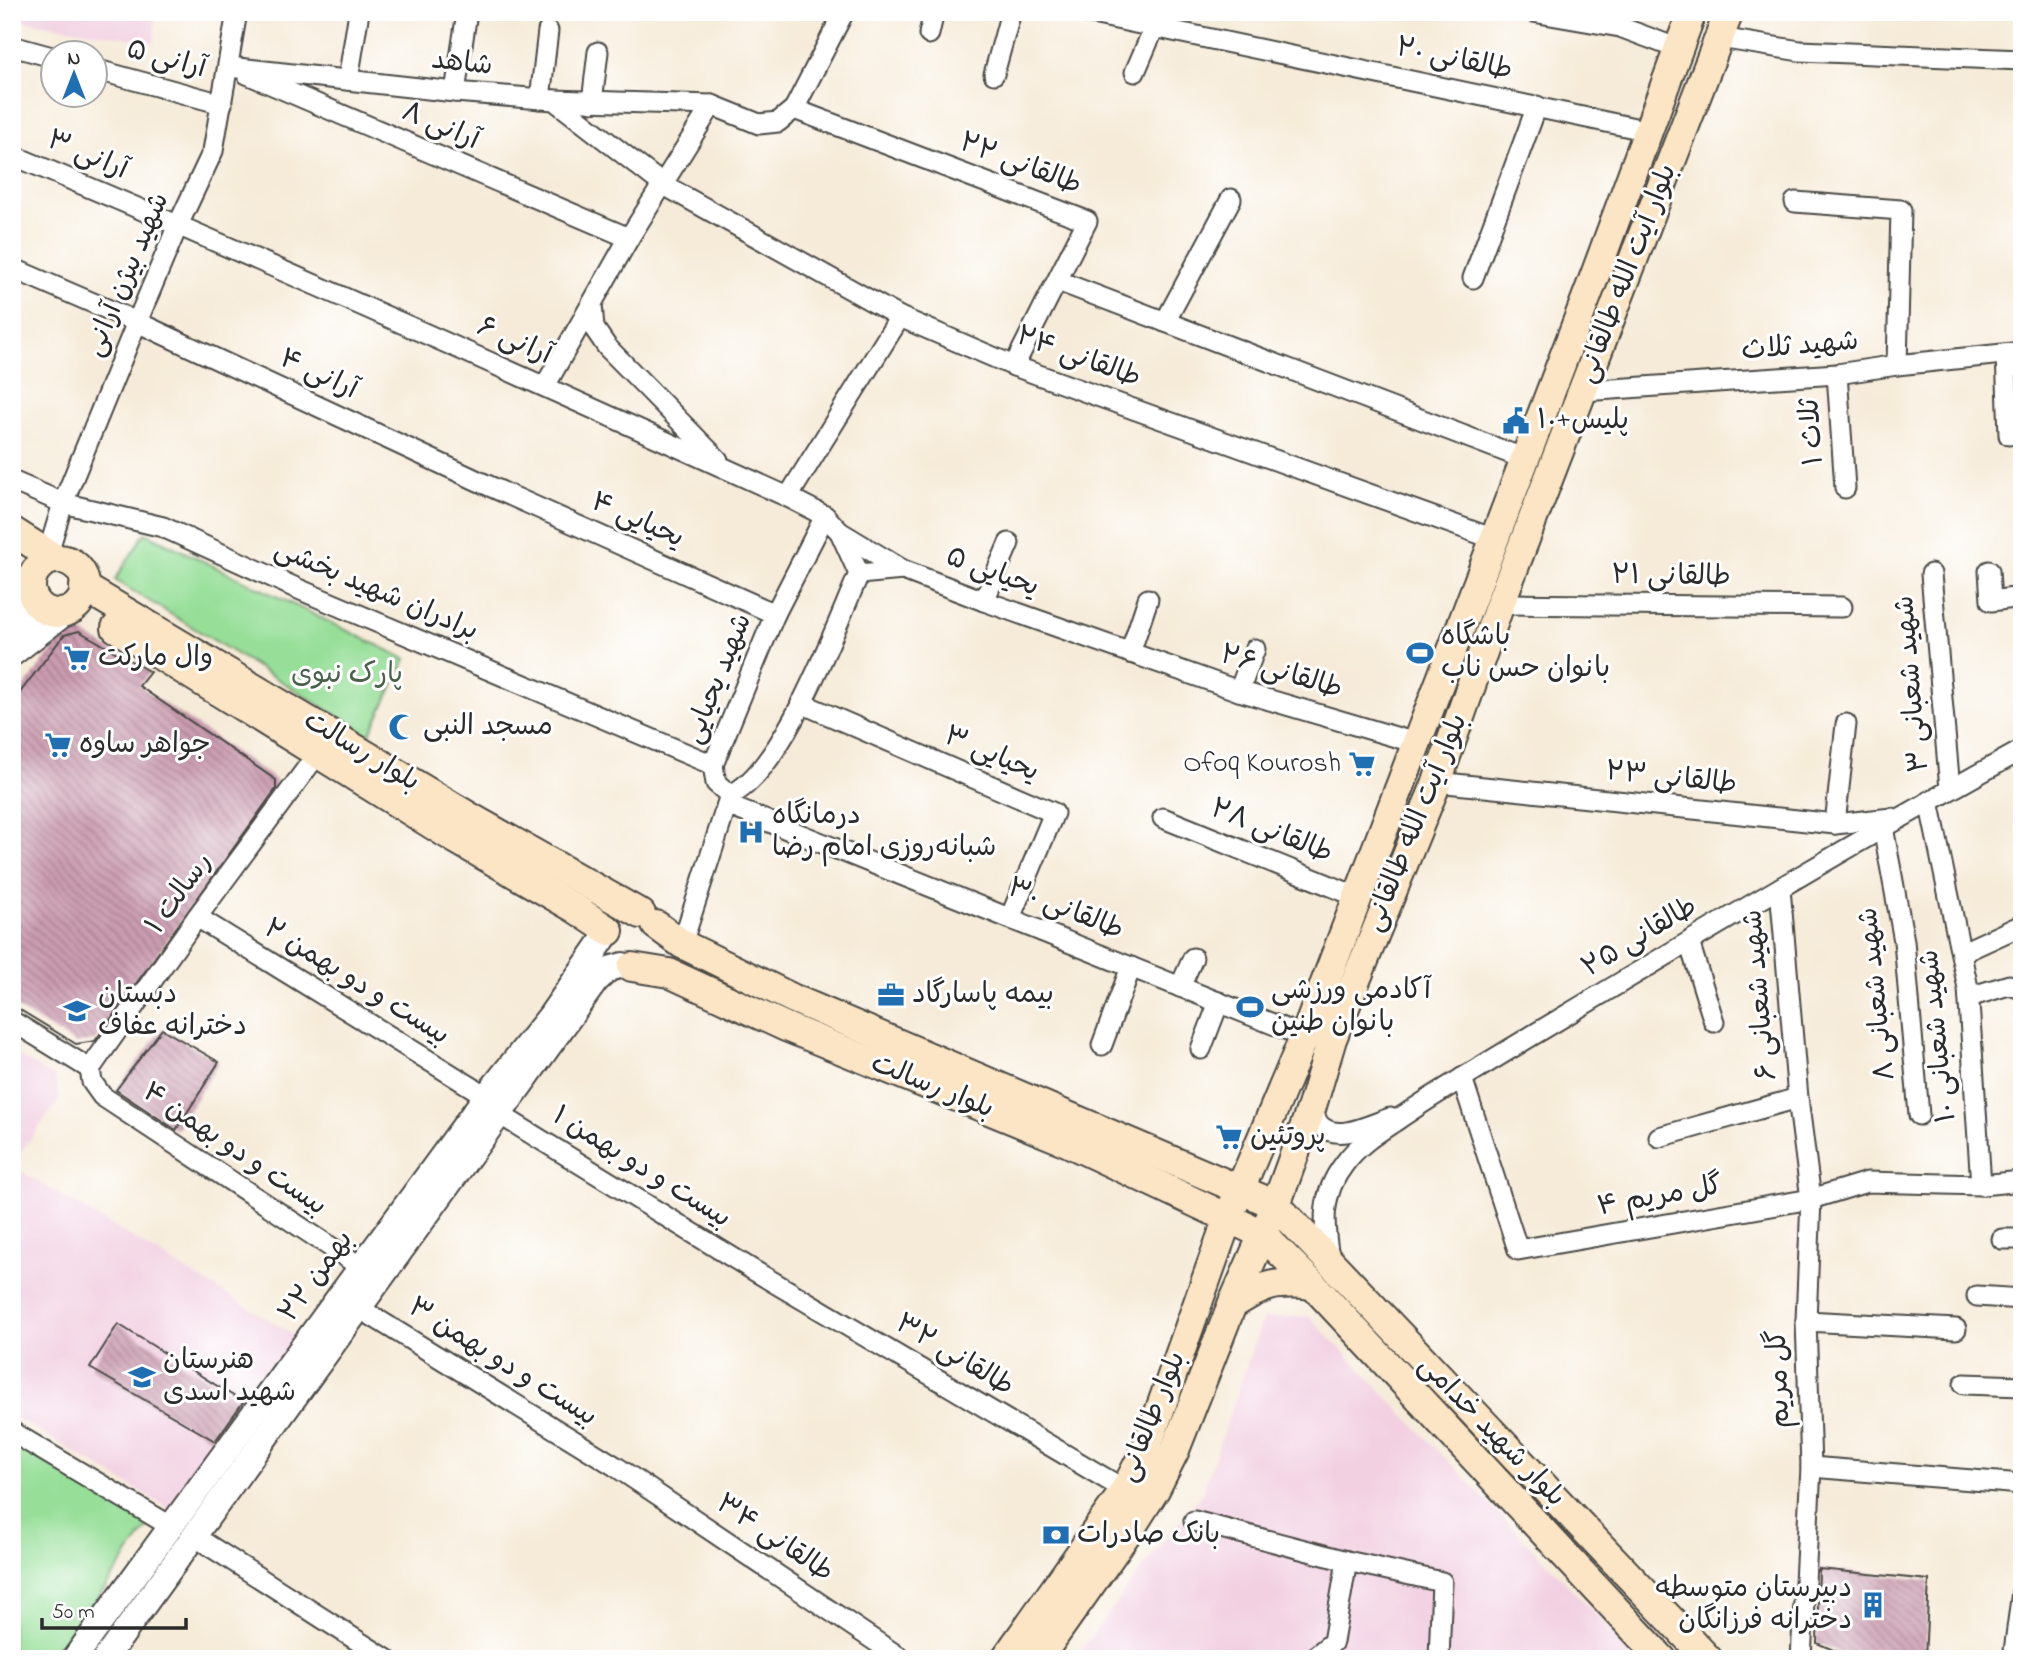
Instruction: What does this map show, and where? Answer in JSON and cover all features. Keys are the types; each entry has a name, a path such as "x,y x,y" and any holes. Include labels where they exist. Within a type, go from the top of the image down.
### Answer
{"main road":[{"name":"بلوار آیت الله طالقانی","path":"1276,1205 1312,1107 1332,1039 1358,897 1555,382 1692,12"},
{"name":"بلوار آیت الله طالقانی","path":"1241,1189 1305,1037 1344,971 1437,782 1500,604 1724,25"},
{"path":"1555,382 1583,391"},
{"path":"12,531 34,569 34,600 46,610 55,612 80,603 83,578 75,566 64,560 34,569"},
{"name":"بلوار رسالت","path":"80,603 457,840 576,908 608,931"},
{"name":"بلوار رسالت","path":"80,603 470,817 648,920 682,944 794,999 1276,1205"},
{"path":"625,915 648,920 661,941 655,957 640,967 627,966 611,954 608,931 625,915"},
{"name":"بلوار رسالت","path":"627,966 669,973 786,1027 1068,1142 1262,1234"},
{"name":"بلوار طالقانی","path":"1004,1659 1125,1490 1146,1449 1228,1218 1241,1189"},
{"name":"بلوار طالقانی","path":"1038,1659 1155,1490 1175,1450 1232,1305 1276,1205"},
{"name":"بلوار شهید خدامی","path":"1276,1205 1322,1274 1662,1659"},
{"name":"بلوار شهید خدامی","path":"1262,1234 1322,1274 1708,1659"},
{"path":"1232,1305 1256,1289 1322,1274"}],"street":[{"name":"شهید بیژن آرانی","path":"34,569 178,225 213,151 237,12"},
{"path":"348,80 359,12"},
{"path":"455,92 467,12"},
{"path":"547,100 712,105 759,124 778,122 794,109 844,12"},
{"path":"929,34 934,12"},
{"path":"994,74 1011,12"},
{"name":"طالقانی ۲۰","path":"1083,12 1166,24 1649,131"},
{"path":"1533,12 1620,27 1679,49"},
{"path":"1135,72 1166,24"},
{"path":"1724,25 1800,51 2022,60"},
{"path":"547,100 548,31"},
{"path":"12,46 38,53"},
{"path":"593,102 598,52"},
{"name":"شاهد","path":"229,67 547,100"},
{"name":"آرانی ۸","path":"229,67 629,238"},
{"name":"آرانی ۵","path":"108,73 222,104"},
{"path":"547,100 662,184"},
{"path":"545,386 629,238 712,105"},
{"path":"1473,278 1537,106"},
{"name":"طالقانی ۲۲","path":"794,109 1087,221 1058,281"},
{"name":"آرانی ۳","path":"12,155 178,225"},
{"name":"طالقانی ۲۴","path":"662,184 900,317 1014,366 1494,539"},
{"path":"1165,322 1231,199"},
{"path":"1795,202 1900,209 1897,365"},
{"name":"آرانی ۶","path":"178,225 545,386 789,497 825,516 840,532"},
{"name":"آرانی ۴","path":"12,268 137,322 476,480"},
{"path":"1014,366 1058,281 1525,459"},
{"path":"592,304 594,328 607,347 727,469"},
{"path":"789,497 900,317"},
{"path":"2009,435 2014,353"},
{"name":"شهید ثلاث","path":"1583,391 1838,374 2014,353"},
{"name":"ثلاث ۱","path":"1838,374 1844,488"},
{"name":"یحیایی ۴","path":"476,480 775,614"},
{"name":"برادران شهید بخشی","path":"12,481 63,503 163,527 296,588 713,765"},
{"name":"شهید یحیایی","path":"729,800 716,783 713,765 775,614 825,516"},
{"path":"682,944 729,800 743,789 773,754 801,703 859,574 840,532"},
{"name":"یحیایی ۵","path":"840,532 903,570 1130,653"},
{"path":"984,601 1009,543"},
{"path":"12,646 23,626 34,569"},
{"path":"859,574 903,570"},
{"path":"1989,571 1991,601 2022,597"},
{"name":"شهید شعبانی ۳","path":"1931,574 1950,789"},
{"path":"1130,653 1148,599"},
{"path":"12,654 80,603"},
{"name":"طالقانی ۲۱","path":"1500,604 1842,607"},
{"path":"1239,691 1255,649"},
{"name":"طالقانی ۲۶","path":"1130,653 1239,691 1416,743"},
{"name":"یحیایی ۳","path":"801,703 1054,813 1010,918"},
{"path":"1835,824 1846,724"},
{"name":"طالقانی ۲۵","path":"1410,1110 1900,817 2022,750"},
{"name":"رسالت ۱","path":"90,1069 197,917 318,753"},
{"name":"طالقانی ۲۳","path":"1437,782 1835,824 1900,817"},
{"name":"طالقانی ۳۰","path":"729,800 1010,918 1305,1037"},
{"name":"شهید شعبانی ۱۰","path":"1929,801 1969,997 1981,1185"},
{"name":"طالقانی ۲۸","path":"1163,818 1358,897"},
{"name":"شهید شعبانی ۸","path":"1883,827 1904,941 1919,1115"},
{"name":"شهید شعبانی ۶","path":"1780,888 1798,1098"},
{"name":"بیست و دو بهمن ۲","path":"197,917 493,1105"},
{"path":"1961,953 2022,925"},
{"name":"۲۲ بهمن","path":"74,1659 183,1532 359,1308 608,931"},
{"path":"1689,942 1714,1022"},
{"path":"1180,987 1193,958"},
{"name":"۲۲ بهمن","path":"105,1659 183,1532 360,1267 596,981 609,969 627,966"},
{"path":"1102,1045 1131,967"},
{"path":"1969,997 2009,985 2022,989"},
{"path":"1201,1049 1219,1002"},
{"path":"12,1021 90,1069"},
{"name":"بیست و دو بهمن ۴","path":"90,1069 92,1082 102,1096 360,1267"},
{"name":"گل مریم ۴","path":"1462,1078 1518,1250 1811,1199 1867,1182 1981,1185 2022,1181"},
{"path":"1659,1137 1798,1098"},
{"name":"گل مریم","path":"1798,1098 1811,1199 1806,1321 1811,1467 1801,1659"},
{"name":"بیست و دو بهمن ۱","path":"493,1105 753,1270"},
{"path":"1312,1107 1319,1125 1330,1132 1349,1132 1410,1110"},
{"path":"1322,1274 1326,1196 1332,1182 1357,1148 1410,1110"},
{"name":"طالقانی ۳۲","path":"753,1270 1125,1490"},
{"path":"1977,1296 2022,1298"},
{"name":"بیست و دو بهمن ۳","path":"359,1308 615,1466"},
{"path":"1806,1321 1956,1329"},
{"path":"1964,1384 2022,1386"},
{"path":"12,1432 183,1532 386,1659"},
{"name":"طالقانی ۳۴","path":"615,1466 901,1659"},
{"path":"1811,1467 2022,1484"},
{"path":"1194,1521 1347,1561 1442,1582 1439,1659"},
{"path":"1312,1659 1332,1642 1347,1561"},
{"path":"2013,1659 2022,1591"}],"shaded area":[{"path":"12,12 156,12 154,42 12,19"},
{"path":"12,1052 55,1077 60,1099 12,1164"},
{"name":"هنرستان شهید اسدی","path":"12,1166 301,1339 173,1511 12,1415"},
{"path":"1309,1316 1639,1659 1075,1659 1202,1494 1263,1319"}],"green space":[{"name":"پارک نبوی","path":"145,533 406,659 369,735 115,580"},
{"path":"12,1442 149,1525 55,1659 12,1659"}],"building":[{"path":"79,631 150,672 139,686 276,780 276,789 95,1041 76,1044 12,1005 12,703 64,635"},
{"path":"162,1029 219,1062 176,1130 116,1090"},
{"path":"118,1324 243,1402 215,1441 90,1368"},
{"name":"دبیرستان متوسطه دخترانه فرزانگان","path":"1819,1569 1929,1580 1925,1659 1854,1659 1817,1643"}],"place":[{"name":"پلیس+۱۰","path":"1516,421"},
{"name":"باشگاه بانوان حس ناب","path":"1420,653"},
{"name":"وال مارکت","path":"77,658"},
{"name":"مسجد النبی","path":"402,727"},
{"name":"جواهر ساوه","path":"58,745"},
{"name":"Ofoq Kourosh","path":"1362,764"},
{"name":"درمانگاه شبانه‌روزی امام رضا","path":"751,832"},
{"name":"بیمه پاسارگاد","path":"891,995"},
{"name":"آکادمی ورزشی بانوان طنین","path":"1250,1007"},
{"name":"دبستان دخترانه عفاف","path":"77,1011"},
{"name":"پروتئین","path":"1229,1137"},
{"name":"هنرستان شهید اسدی","path":"142,1377"},
{"name":"بانک صادرات","path":"1056,1535"},
{"name":"دبیرستان متوسطه دخترانه فرزانگان","path":"1873,1605"}]}
